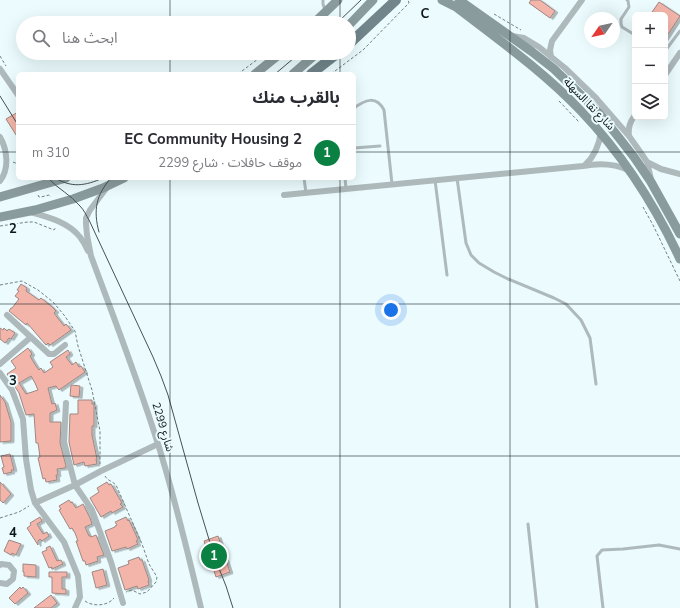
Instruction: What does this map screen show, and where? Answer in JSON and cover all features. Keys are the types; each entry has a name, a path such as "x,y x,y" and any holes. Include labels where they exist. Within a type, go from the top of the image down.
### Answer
{"main road":[{"path":"356,37 396,0"},
{"path":"314,72 329,60"}],"street":[{"path":"322,16 338,0"},
{"path":"356,17 374,0"},
{"path":"360,13 378,0"},
{"name":"شارع نقا السهلة","path":"442,0 457,3 507,34 554,69 587,101 634,156 651,182 680,234"},
{"path":"447,0 457,3"},
{"path":"551,57 550,50 552,41 582,0"},
{"name":"شارع نقا السهلة","path":"457,3 545,77 601,132 650,202 668,233 680,259"},
{"name":"شارع نقا السهلة","path":"507,34 524,38 539,47 587,89 629,136 646,162 651,182"},
{"path":"539,47 552,41"},
{"path":"668,71 680,53"},
{"path":"257,72 272,60"},
{"path":"295,72 309,60"},
{"path":"0,69 16,92"},
{"path":"618,122 625,123 632,119"},
{"path":"629,136 629,126 632,120"},
{"path":"583,166 593,156 597,149 601,132"},
{"path":"0,137 7,161 6,170 0,181"},
{"path":"646,162 661,169 678,174"},
{"path":"284,195 596,164 609,164 629,170"},
{"path":"0,197 59,180"},
{"path":"0,217 26,212 73,199 120,180"},
{"name":"شارع 2299","path":"108,186 90,210 86,218 87,235 91,256 143,396 178,513 201,608"},
{"name":"شارع 2299","path":"26,212 52,218 70,227 80,237 91,256"},
{"path":"7,315 49,354 54,354 65,345"},
{"path":"0,364 31,337"},
{"path":"0,373 12,390 23,420 26,458 31,490 35,503 64,542 78,576 80,597 75,608"},
{"path":"66,403 64,442 75,485 92,510 111,562 123,603"},
{"path":"35,503 158,444"},
{"path":"0,565 9,565 14,571 13,579 7,584 0,583"}],"lane":[{"path":"323,0 326,12"},
{"path":"629,0 628,8 620,22 622,27 632,33"},
{"path":"668,48 680,31"},
{"path":"356,106 362,102 371,100 379,103 384,110 392,184"},
{"path":"356,148 380,146"},
{"path":"457,178 466,243 471,255 479,263 508,279 566,304 581,320 590,338 596,384"},
{"path":"304,180 306,192"},
{"path":"345,180 346,189"},
{"path":"435,180 448,276"},
{"path":"528,524 537,608"},
{"path":"603,608 597,556 602,550 659,545 680,549"}],"path":[{"path":"356,55 409,3 408,0"},
{"path":"241,72 257,60"},
{"path":"334,72 350,60"},
{"path":"556,98 583,126"},
{"path":"641,204 653,225 680,281"},
{"path":"0,285 22,281 38,290 53,302 75,331 78,346 94,397 100,431 101,471 107,480 116,485 142,544 149,564 157,577 156,582 147,592 140,594 132,590 115,598 111,603 97,605 88,604 80,597"},
{"path":"0,518 19,512 35,503"}],"building":[{"path":"531,0 540,0 555,11 550,18 529,3"},
{"path":"659,2 680,16 668,34 668,12 652,12"},
{"path":"16,113 16,135 6,119"},
{"path":"21,284 27,288 26,291 39,300 41,298 51,306 56,311 54,313 64,326 66,324 71,330 50,345 48,343 46,345 27,323 26,325 9,311 19,299 15,296 19,291 17,290"},
{"path":"0,328 3,330 4,328 7,331 9,329 15,333 11,339 9,338 5,343 0,339"},
{"path":"28,348 32,354 30,356 36,366 39,370 41,368 44,373 53,367 50,362 68,350 70,354 66,357 72,365 76,362 85,372 59,390 56,386 48,388 52,404 55,403 57,410 50,413 50,422 61,422 60,443 66,466 65,468 57,469 57,480 46,482 45,478 43,479 38,458 40,457 38,443 36,443 34,414 26,415 19,393 7,374 16,368 11,361","holes":["31,376 38,390 26,394 19,383"]},
{"path":"71,385 80,386 79,397 70,396"},
{"path":"0,395 5,402 11,422 11,441 0,442"},
{"path":"78,400 92,400 92,404 94,404 94,426 92,426 92,435 97,464 85,466 84,462 74,465 69,442 70,414 78,414"},
{"path":"10,454 14,470 4,474 1,456"},
{"path":"0,482 11,494 3,503 0,500"},
{"path":"107,482 109,485 111,484 122,503 120,504 123,507 112,513 111,511 101,517 90,498 99,492 97,488"},
{"path":"69,500 76,508 83,504 90,518 92,524 85,527 89,536 91,537 96,535 104,555 97,557 98,561 86,565 85,561 83,561 76,541 78,541 75,533 72,528 70,529 59,510 61,509 59,506"},
{"path":"40,517 42,521 37,524 43,534 47,532 49,536 42,541 40,539 38,541 38,545 27,528 31,525 30,523"},
{"path":"126,517 136,535 138,540 136,541 138,544 127,549 126,547 112,551 105,531 115,527 117,525 115,522"},
{"path":"218,536 230,572 216,577 204,541"},
{"path":"9,540 21,544 16,555 12,553 11,555 4,551"},
{"path":"50,546 57,561 61,560 63,564 52,569 52,567 49,568 42,552 47,550 46,548"},
{"path":"139,557 140,560 142,560 149,580 149,585 138,589 137,586 125,590 118,568 129,564 128,561"},
{"path":"23,564 36,565 36,577 24,576"},
{"path":"103,569 107,585 96,588 92,572"},
{"path":"49,572 67,572 67,577 62,577 62,589 66,589 66,594 52,593 52,577 49,577"},
{"path":"20,587 21,589 23,587 28,593 15,604 9,598"},
{"path":"51,595 57,603 51,608 34,608"}],"tram line":[{"path":"344,16 361,0"},
{"path":"277,72 292,60"},
{"path":"0,96 16,122"},
{"path":"50,180 69,195 85,213 153,357 168,395 214,556 233,608"},
{"path":"59,180 73,185 90,183 98,180"},
{"path":"99,232 96,217 97,203 102,191 109,180"}],"place":[{"name":"EC Community Housing 2","path":"214,556"}]}
